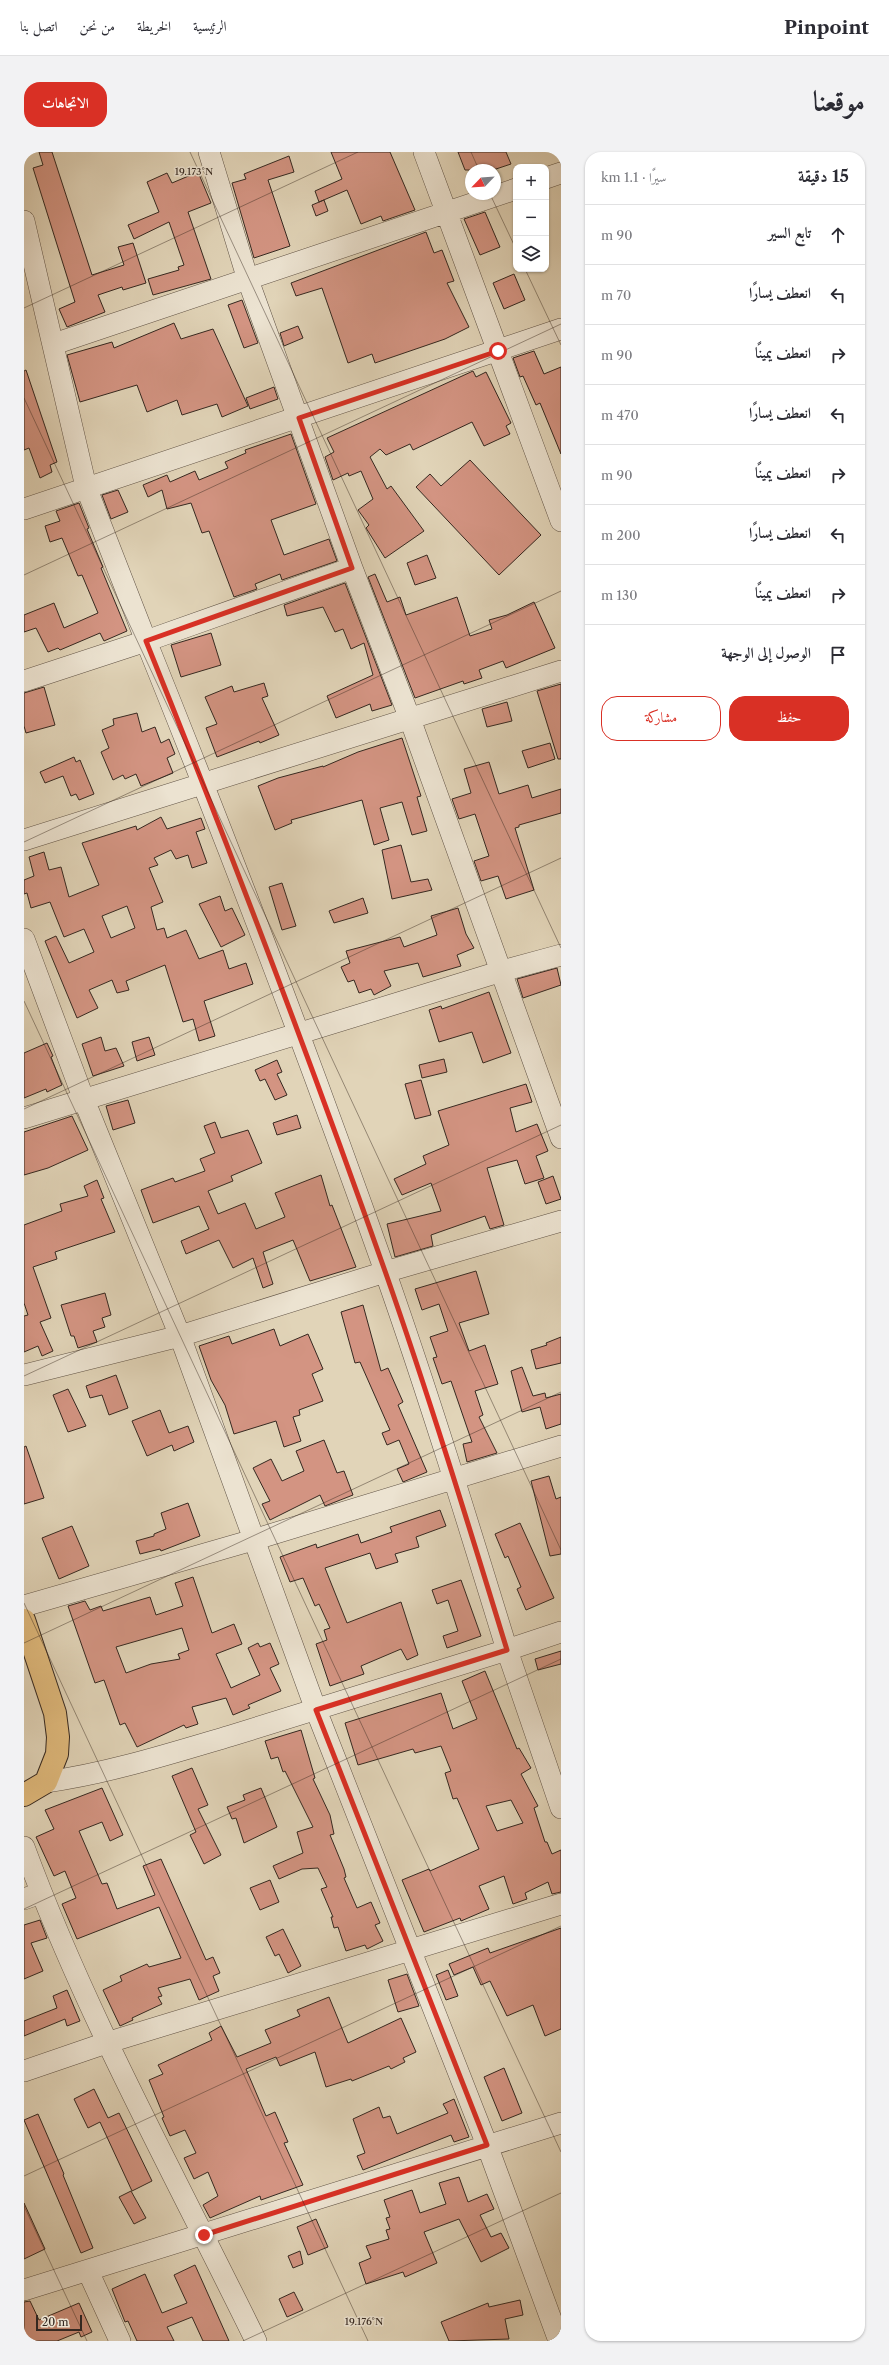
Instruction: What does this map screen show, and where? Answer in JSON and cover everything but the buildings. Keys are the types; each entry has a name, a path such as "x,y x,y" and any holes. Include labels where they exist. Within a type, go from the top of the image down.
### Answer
{"main road":[{"path":"24,1620 55,1713 58,1737 57,1754 46,1782 24,1795"}],"street":[{"path":"209,152 248,280 352,568 410,719 502,971 561,1138"},
{"path":"424,152 445,214 561,521"},
{"path":"549,177 561,173"},
{"path":"54,344 513,190"},
{"path":"24,221 54,344 86,487 146,641 204,783 385,1272 454,1478 507,1650 561,1808"},
{"path":"24,509 561,329"},
{"path":"24,681 146,641 352,568"},
{"path":"24,840 561,671"},
{"path":"24,939 84,1100 180,1336 252,1540 316,1710 487,2145 559,2341"},
{"path":"24,1118 298,1035 502,971 561,955"},
{"path":"24,1375 180,1336 385,1272 561,1221"},
{"path":"24,1606 252,1540 561,1446"},
{"path":"46,1782 86,1776 123,1767 316,1710 561,1632"},
{"path":"24,1847 33,1896 256,2341"},
{"path":"24,2071 106,2043 561,1904"},
{"path":"24,2290 561,2123"},
{"path":"88,2271 120,2341"}],"route":[{"path":"204,2235 487,2145 316,1710 507,1650 454,1478 385,1272 204,783 146,641 352,568 299,418 498,351"}]}
